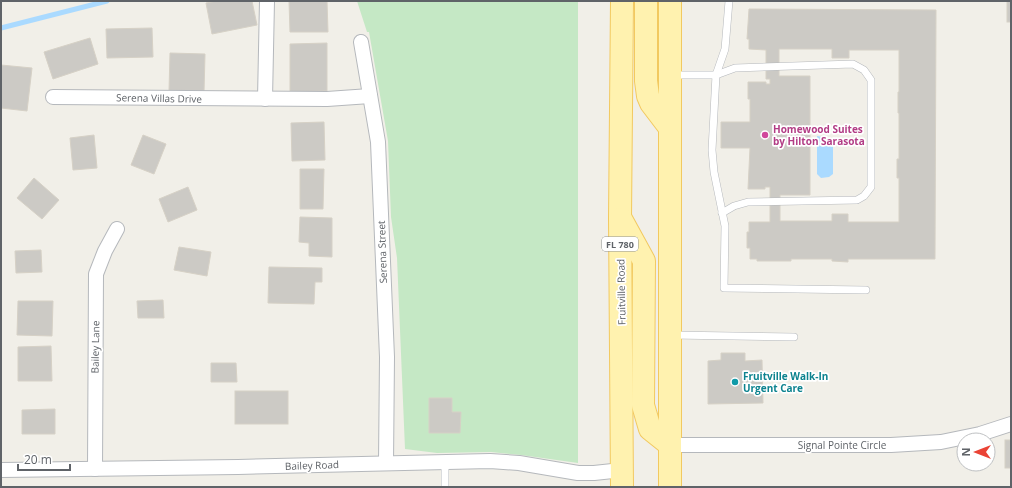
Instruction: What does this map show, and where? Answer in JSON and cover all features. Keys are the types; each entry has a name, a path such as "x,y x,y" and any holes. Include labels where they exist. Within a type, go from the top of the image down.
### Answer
{"main road":[{"name":"Fruitville Road","path":"622,1 620,218 625,481"},
{"path":"646,1 646,81 648,96 651,103 670,128"},
{"path":"670,1 670,487"},
{"path":"620,218 644,261 643,405 650,429 670,445"}],"street":[{"path":"265,99 267,1"},
{"name":"Serena Street","path":"361,42 378,142 387,357 386,463"},
{"name":"Serena Villas Drive","path":"53,97 327,99 370,96"},
{"name":"Bailey Lane","path":"95,469 96,274 105,251 117,229"},
{"name":"Signal Pointe Circle","path":"670,445 891,445 941,442 980,434 1011,424"},
{"name":"Bailey Road","path":"1,470 238,467 497,461 519,463 578,473 594,473 625,481"}],"lane":[{"path":"729,1 725,49 716,75 712,150 714,172 725,226 724,288 866,290"},
{"path":"670,75 716,75 735,68 853,64 864,70 871,80 871,187 864,196 857,200 748,202 734,206 722,213"},
{"path":"670,335 794,337"},
{"path":"445,462 445,487"}],"green space":[{"path":"357,1 578,1 578,463 491,452 437,453 405,449 397,258 391,217 388,141 369,32 367,32"}],"water":[{"path":"817,136 823,137 823,141 833,141 833,174 829,177 821,178 817,174"}],"building":[{"path":"217,1 252,1 257,25 212,34 206,3"},
{"path":"289,1 327,1 328,32 290,32"},
{"path":"1007,1 1011,1 1011,22 1007,22"},
{"name":"Homewood Suites by Hilton Sarasota","path":"749,9 936,10 935,259 848,259 848,262 832,261 832,259 757,261 757,259 750,259 750,248 747,248 747,232 749,232 749,222 770,222 770,187 765,187 765,189 748,189 750,148 721,148 721,122 750,122 748,82 766,82 766,84 770,84 770,79 766,79 766,50 749,49 749,39 747,39","holes":["779,49 832,49 832,58 849,58 849,50 899,50 899,159 897,159 897,178 899,178 899,222 848,222 848,214 832,214 832,221 780,221 780,195 810,195 810,76 779,76"]},
{"path":"152,28 153,57 107,58 106,29"},
{"path":"90,38 98,64 53,79 44,52"},
{"path":"327,43 327,91 290,92 290,44"},
{"path":"170,53 205,54 204,92 169,91"},
{"path":"1,65 32,68 27,111 1,108"},
{"path":"324,122 325,160 292,161 291,123"},
{"path":"94,135 97,168 73,170 70,138"},
{"path":"143,135 166,144 154,174 131,165"},
{"path":"300,169 324,169 323,209 300,209"},
{"path":"34,178 59,200 42,219 17,198"},
{"path":"188,187 197,210 168,222 159,199"},
{"path":"300,217 332,218 332,257 309,256 309,243 299,242"},
{"path":"179,247 211,252 207,276 174,270"},
{"path":"41,250 42,272 16,273 15,251"},
{"path":"269,267 322,268 322,282 315,282 314,304 268,303"},
{"path":"163,300 164,318 138,318 137,301"},
{"path":"18,301 53,301 52,336 17,335"},
{"path":"51,346 52,381 18,381 18,347"},
{"name":"Fruitville Walk-In Urgent Care","path":"721,353 745,353 745,361 762,360 763,403 708,404 708,361 721,360"},
{"path":"211,363 236,363 237,382 211,382"},
{"path":"235,391 288,391 288,424 235,424"},
{"path":"429,398 452,398 452,412 461,412 460,433 429,433"},
{"path":"55,409 55,434 22,434 22,410"},
{"path":"1005,440 1011,440 1011,468 1005,468"}],"waterway":[{"path":"1,28 107,1"}],"place":[{"name":"Homewood Suites by Hilton Sarasota","path":"765,135"},
{"name":"Fruitville Walk-In Urgent Care","path":"735,382"}]}
